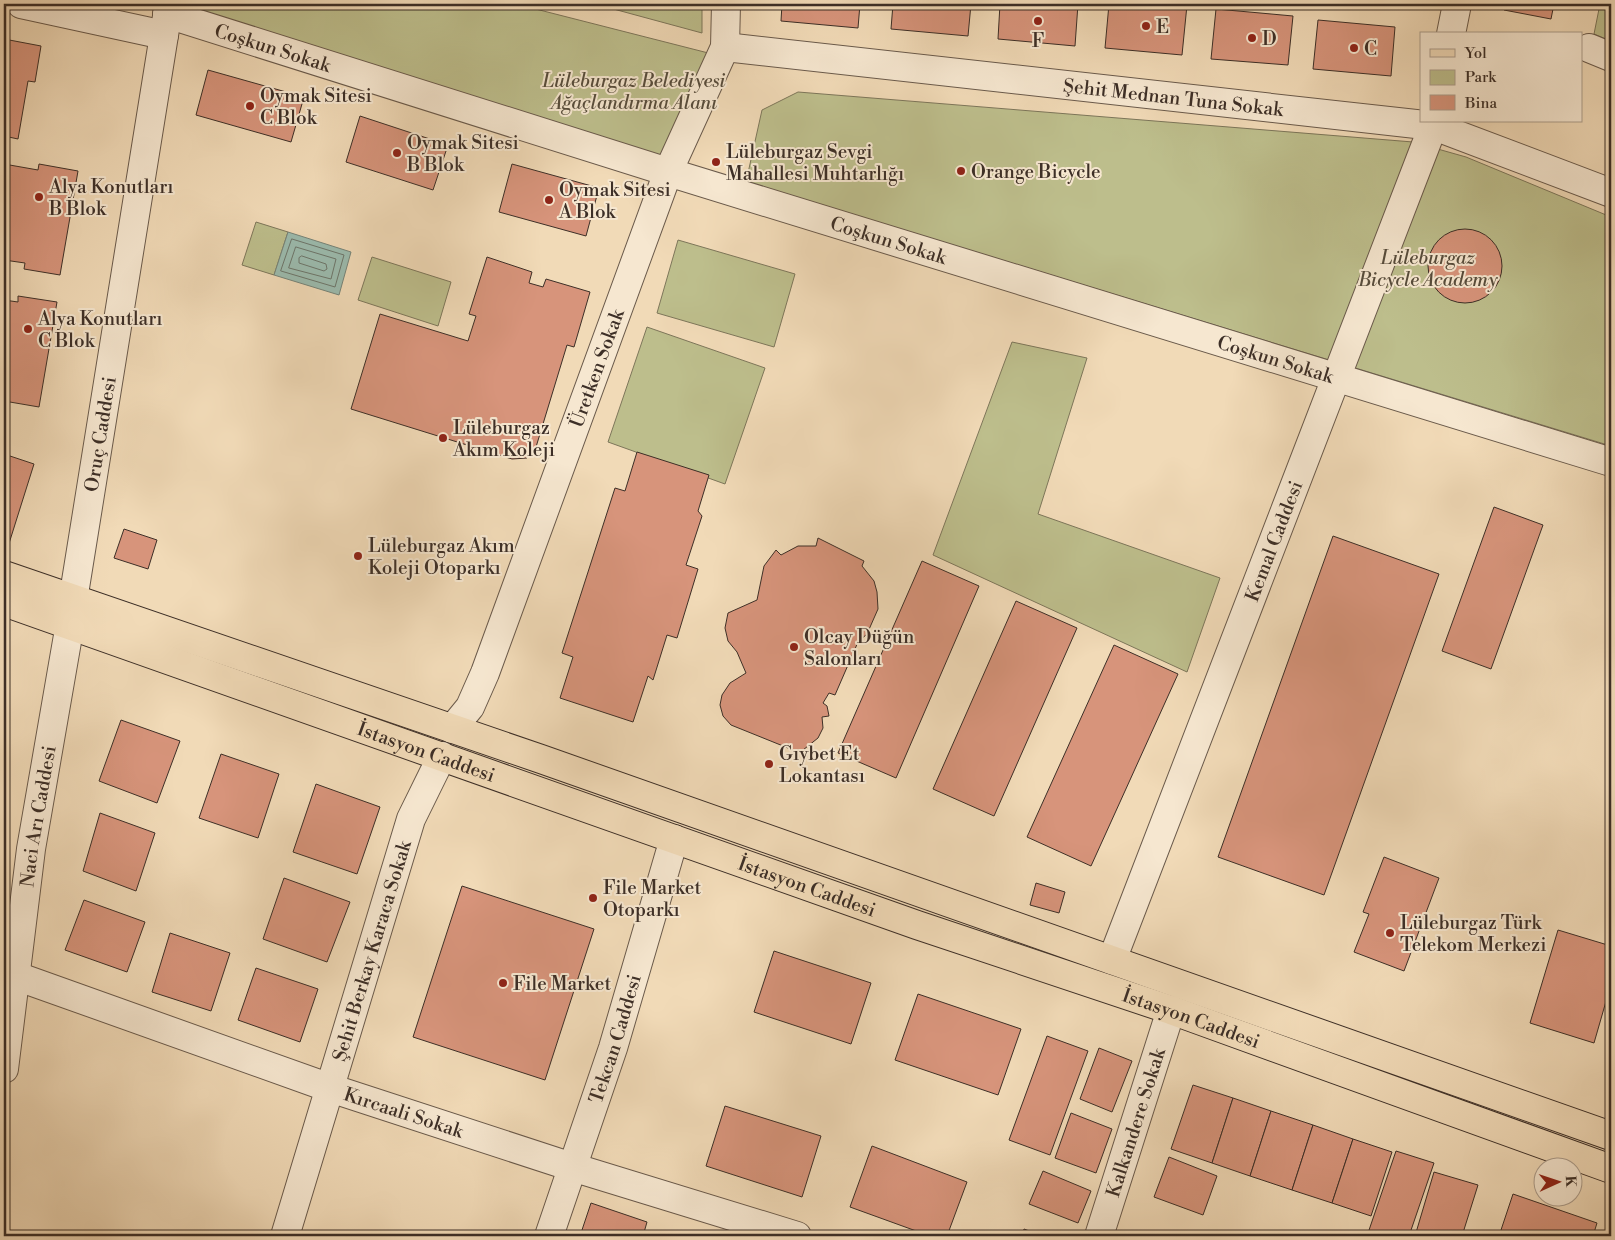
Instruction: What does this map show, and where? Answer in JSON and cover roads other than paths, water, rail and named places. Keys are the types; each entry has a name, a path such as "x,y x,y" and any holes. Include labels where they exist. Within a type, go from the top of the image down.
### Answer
{"main road":[{"name":"İstasyon Caddesi","path":"4,575 72,612 442,756 908,922 1171,1010 1611,1168"},
{"name":"İstasyon Caddesi","path":"4,602 72,612 452,728 1611,1136"},
{"path":"442,756 452,728"},
{"path":"1101,987 1112,960"}],"street":[{"name":"Coşkun Sokak","path":"21,4 167,18 1611,462"},
{"name":"Üretken Sokak","path":"452,728 470,707 485,673 668,172 725,48 726,4"},
{"path":"1451,32 1457,4"},
{"name":"Oruç Caddesi","path":"72,612 167,18"},
{"name":"Şehit Mednan Tuna Sokak","path":"725,48 1435,124 1611,193"},
{"name":"Kemal Caddesi","path":"1112,960 1435,124"},
{"name":"Naci Arı Caddesi","path":"4,1069 31,849 72,612"},
{"name":"Şehit Berkay Karaca Sokak","path":"285,1236 412,819 442,756"},
{"name":"Tekcan Caddesi","path":"549,1236 613,1048 674,839"},
{"name":"Kırcaali Sokak","path":"16,976 330,1088 572,1167 790,1235"},
{"name":"Kalkandere Sokak","path":"1099,1236 1171,1010"}],"water":[{"path":"288,232 351,252 339,295 274,275"}],"place":[{"name":"F","path":"1038,21"},
{"name":"E","path":"1146,26"},
{"name":"D","path":"1252,38"},
{"name":"C","path":"1354,48"},
{"name":"Oymak Sitesi C Blok","path":"250,106"},
{"name":"Oymak Sitesi B Blok","path":"397,153"},
{"name":"Lüleburgaz Sevgi Mahallesi Muhtarlığı","path":"716,162"},
{"name":"Orange Bicycle","path":"961,171"},
{"name":"Alya Konutları B Blok","path":"39,197"},
{"name":"Oymak Sitesi A Blok","path":"549,200"},
{"name":"Alya Konutları C Blok","path":"28,329"},
{"name":"Lüleburgaz Akım Koleji","path":"443,438"},
{"name":"Lüleburgaz Akım Koleji Otoparkı","path":"358,556"},
{"name":"Olcay Düğün Salonları","path":"794,647"},
{"name":"Gıybet Et Lokantası","path":"769,764"},
{"name":"File Market Otoparkı","path":"593,898"},
{"name":"Lüleburgaz Türk Telekom Merkezi","path":"1390,933"},
{"name":"File Market","path":"503,983"}],"park label":[{"name":"Lüleburgaz Belediyesi Ağaçlandırma Alanı","path":"634,91"},
{"name":"Lüleburgaz Bicycle Academy","path":"1428,268"}]}
